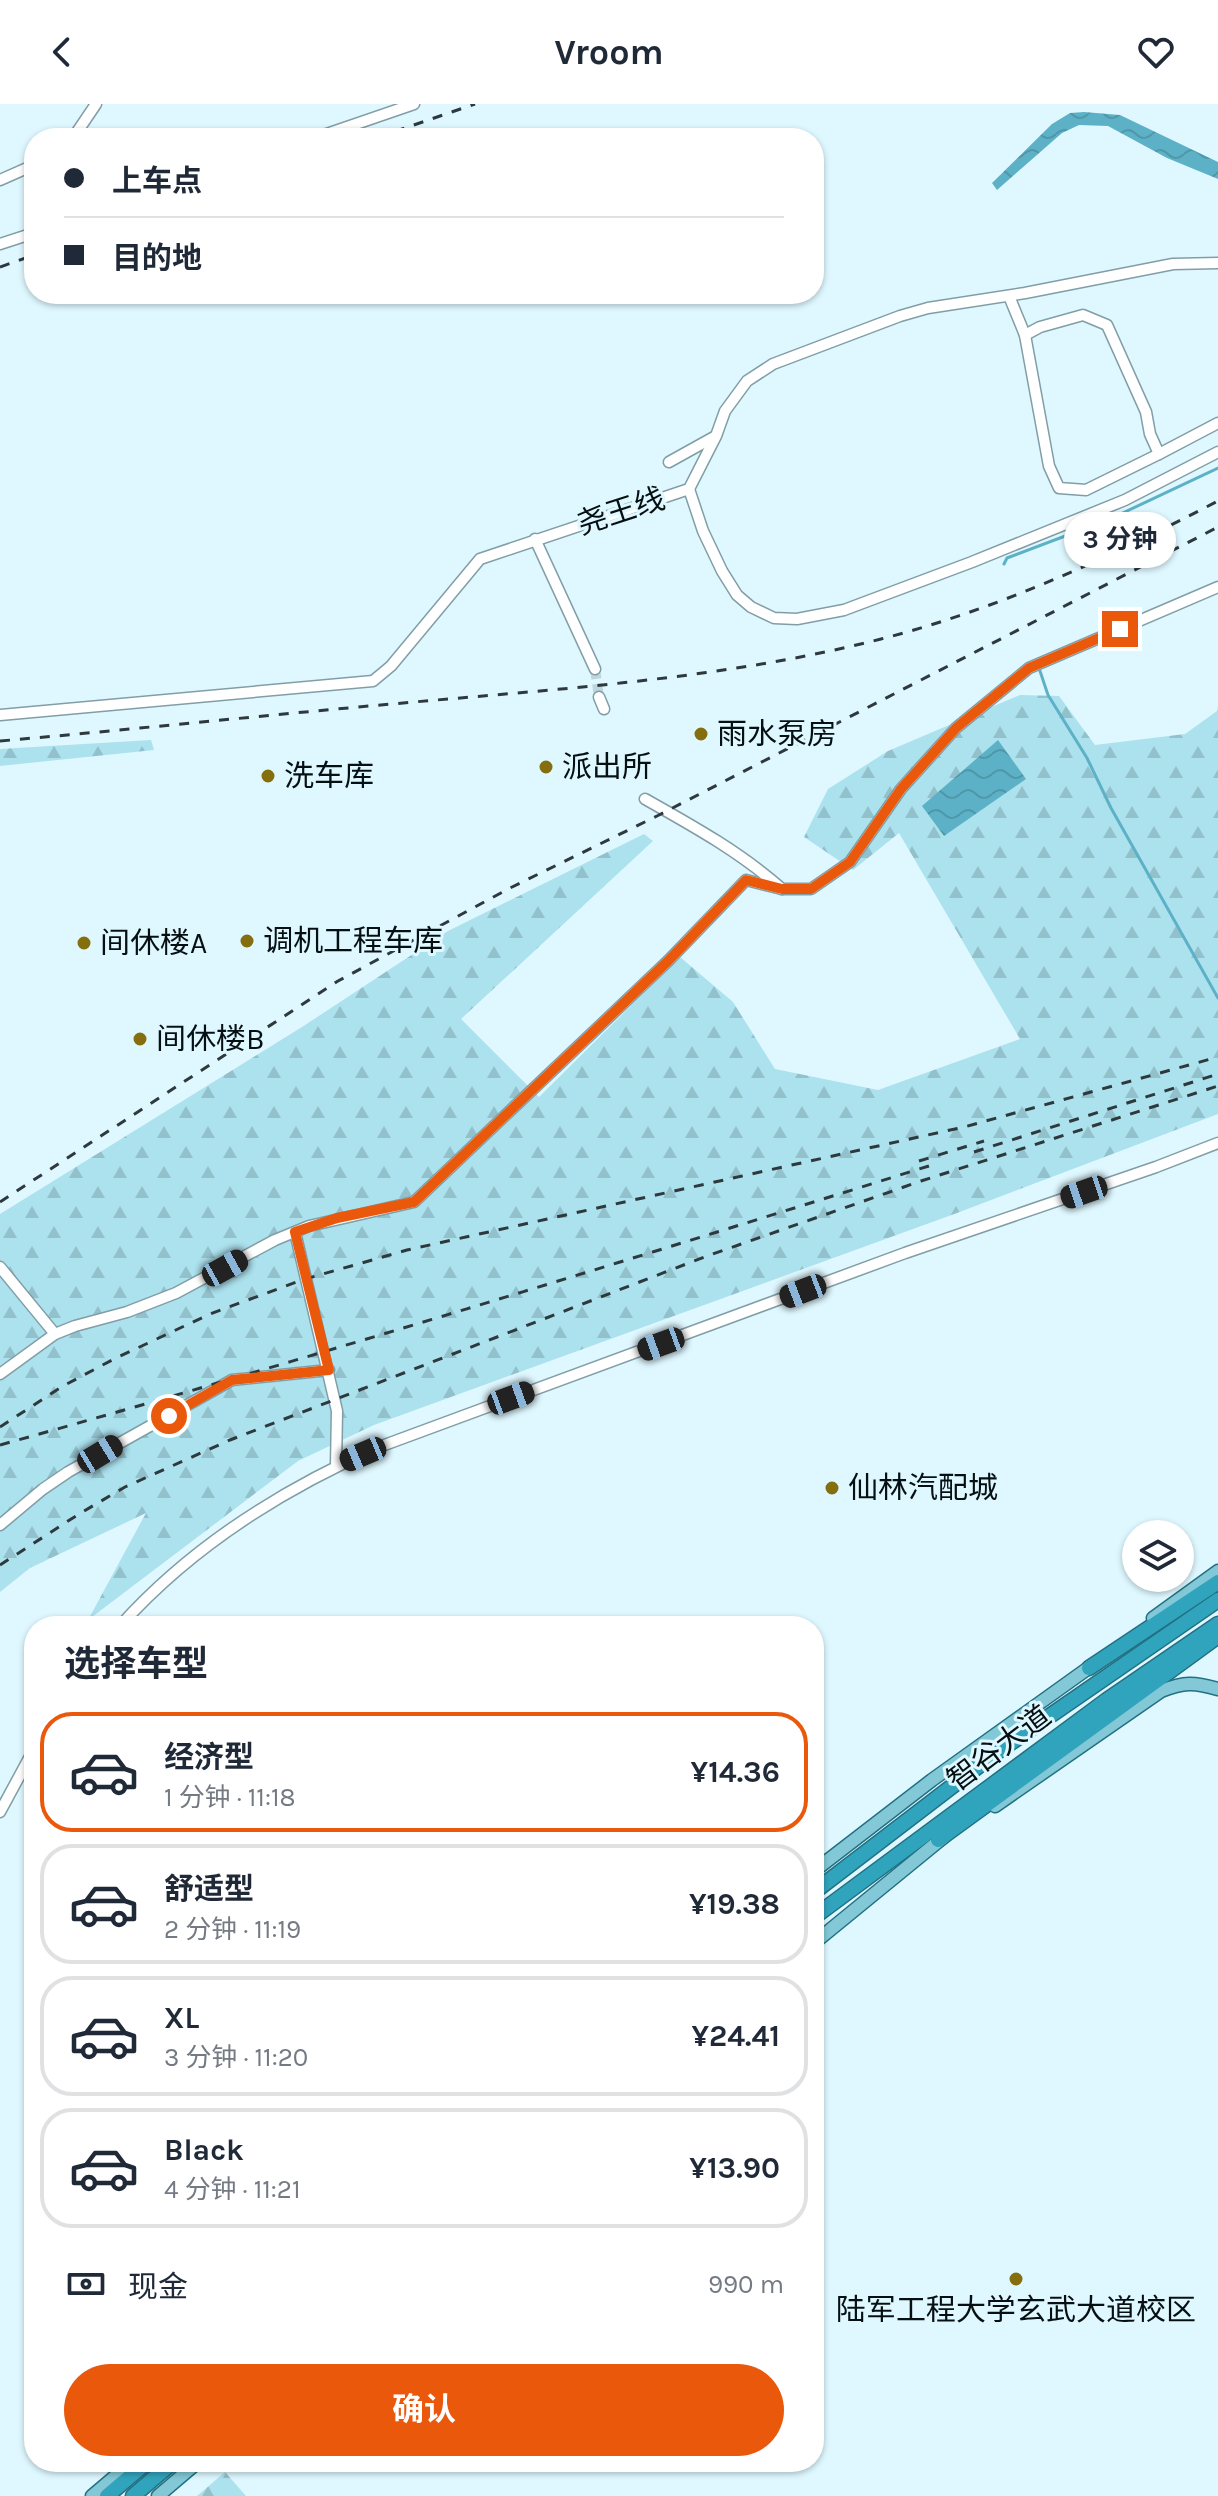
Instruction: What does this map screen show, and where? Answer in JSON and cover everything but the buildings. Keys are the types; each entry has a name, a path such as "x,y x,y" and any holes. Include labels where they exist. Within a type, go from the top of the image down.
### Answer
{"highway":[{"path":"1089,1668 1218,1582"},
{"name":"智谷大道","path":"824,1884 993,1755 1218,1600"},
{"name":"智谷大道","path":"824,1910 1107,1700 1218,1624"},
{"path":"938,1840 1218,1636"},
{"path":"107,2496 135,2472"},
{"path":"133,2496 161,2472"}],"main road":[{"path":"824,1863 932,1780 1218,1571"},
{"path":"824,1935 938,1840 1017,1793 1161,1691 1181,1684 1198,1683 1218,1689"},
{"path":"92,2496 120,2472"},
{"path":"158,2496 186,2472"}],"street":[{"path":"80,128 96,104"},
{"path":"344,128 414,104"},
{"path":"0,180 24,169"},
{"path":"0,244 24,236"},
{"name":"尧王线","path":"0,715 373,681 391,666 480,559 689,489 725,411 747,381 773,364 928,308 1009,296 1173,264 1218,263"},
{"path":"1009,296 1025,335 1049,466 1059,488 1086,490 1218,423"},
{"path":"1025,335 1040,327 1083,315 1107,325 1146,412 1150,434 1159,454"},
{"path":"669,462 716,436"},
{"path":"689,489 703,531 737,595 751,607 774,618 797,619 844,610 972,562 1125,500 1218,452"},
{"path":"535,539 595,669"},
{"path":"0,1374 55,1334 176,1293 295,1232 337,1218 414,1202 668,961 746,880 782,889 811,889 850,862 901,789 956,728 1029,668 1218,587"},
{"path":"599,697 604,709"},
{"path":"645,799 723,843 754,864 782,889"},
{"path":"130,1616 161,1584 235,1527 336,1466 379,1447 905,1253 1218,1143"},
{"path":"295,1232 337,1411 336,1466"},
{"path":"0,1267 55,1334"},
{"path":"0,1525 68,1472 232,1380 329,1370"},
{"path":"0,1812 24,1768"}],"green space":[{"path":"1020,695 1059,696 1095,745 1185,734 1217,711 1218,706 1218,1114 957,1213 374,1425 298,1461 93,1616 90,1616 146,1513 30,1568 0,1592 0,1214 302,1027 448,931 644,834 653,841 461,1019 539,1097 680,957 733,1002 775,1069 878,1090 1020,1039 899,833 853,870 804,837 828,789 888,751"},
{"path":"151,740 154,750 0,766 0,749"},
{"path":"225,2472 246,2496 197,2496"}],"water":[{"path":"1070,113 1120,115 1218,162 1218,179 1167,158 1108,126 1079,125 1062,133 997,190 992,183 1052,124"},
{"path":"998,740 1026,779 944,836 922,806"}],"waterway":[{"path":"1004,564 1007,558 1110,519 1218,468"},
{"path":"1040,671 1048,695 1087,758 1111,808 1218,998"}],"tunnel":[{"path":"595,669 599,697"}],"railway":[{"path":"405,128 475,104"},
{"path":"0,267 24,259"},
{"path":"0,741 590,686 707,672 823,652 925,627 1011,597 1136,542 1218,501"},
{"path":"0,1202 338,981 510,888 657,816 1218,527"},
{"path":"0,1427 63,1386 114,1359 210,1314 302,1280 407,1250 964,1127 1218,1057"},
{"path":"974,1152 1218,1074"},
{"path":"0,1565 125,1487 230,1440 707,1256 921,1181 1218,1086"},
{"path":"919,1161 984,1141"},
{"path":"0,1445 351,1344 932,1165"}],"place":[{"name":"雨水泵房","path":"701,734"},
{"name":"派出所","path":"546,767"},
{"name":"洗车库","path":"268,776"},
{"name":"调机工程车库","path":"247,941"},
{"name":"间休楼A","path":"84,943"},
{"name":"间休楼B","path":"140,1039"},
{"name":"仙林汽配城","path":"832,1488"},
{"name":"陆军工程大学玄武大道校区","path":"1016,2279"}],"route":[{"path":"169,1416 232,1380 329,1370 295,1232 337,1218 414,1202 668,961 746,880 782,889 811,889 850,862 901,789 956,728 1029,668 1120,629"}]}
